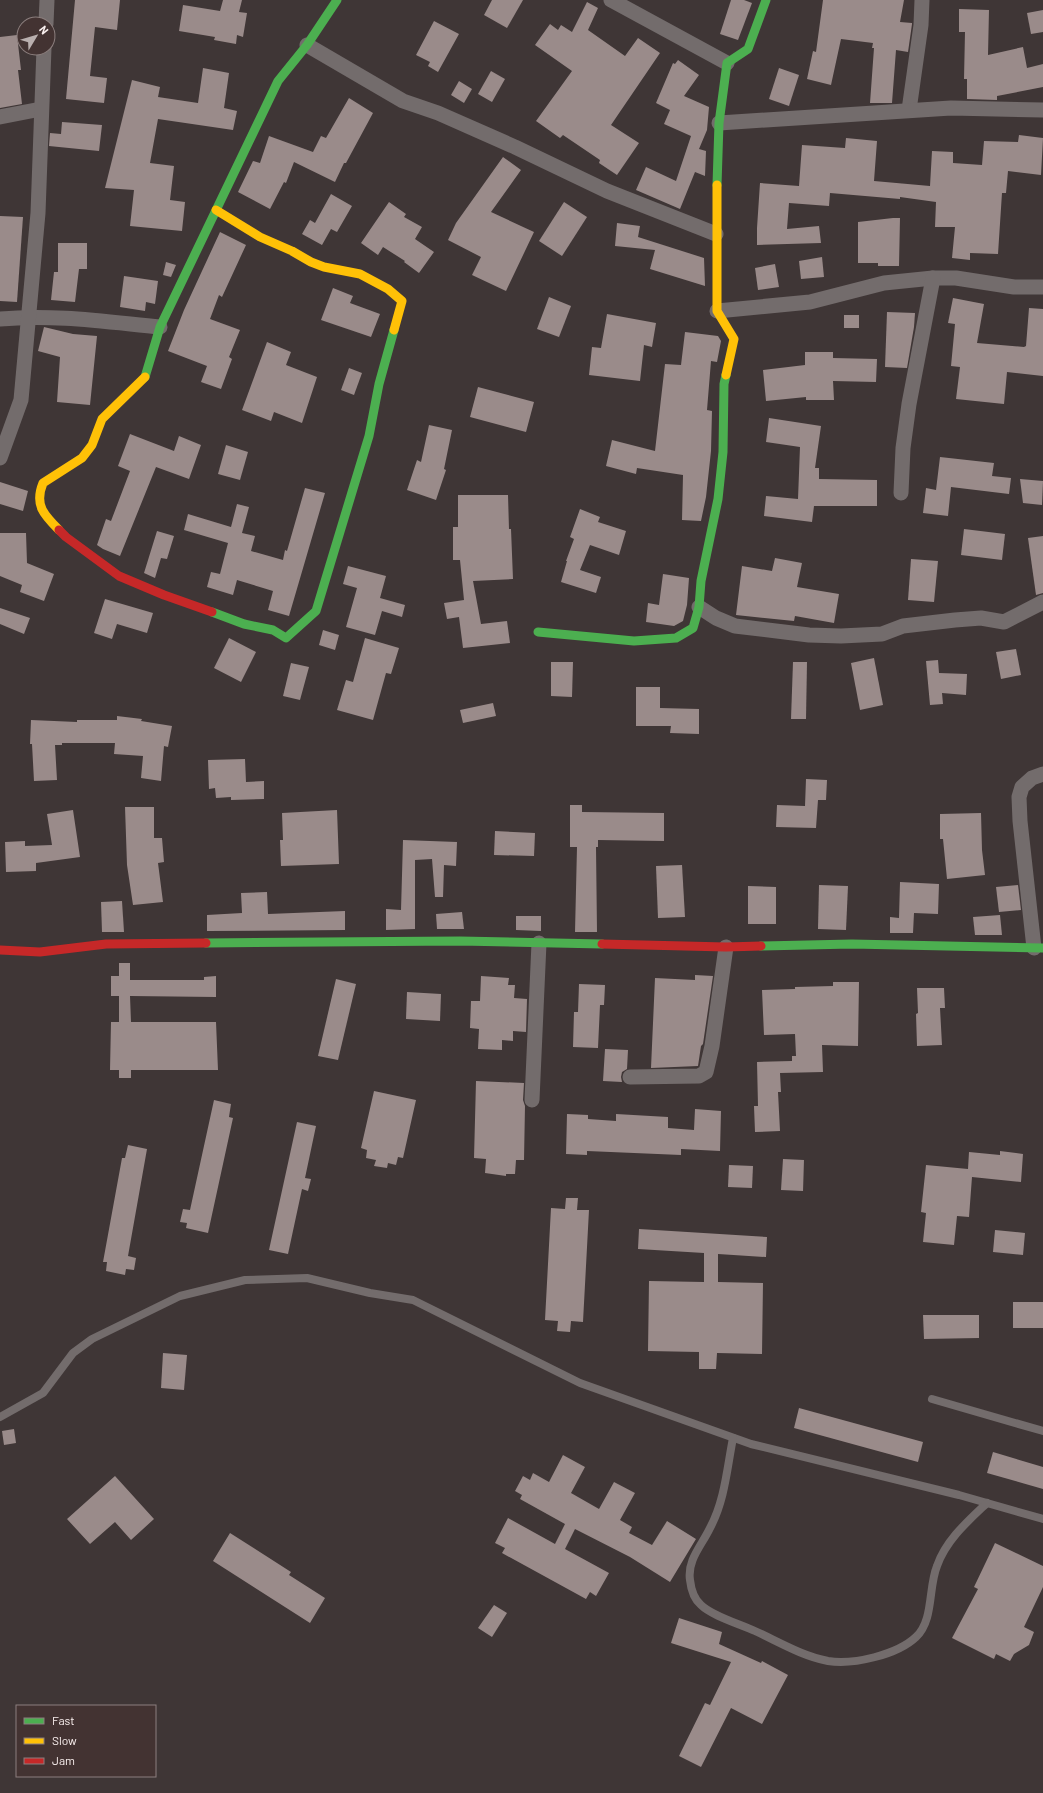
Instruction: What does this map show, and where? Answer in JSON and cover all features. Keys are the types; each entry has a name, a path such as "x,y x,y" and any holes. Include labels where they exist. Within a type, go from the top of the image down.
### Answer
{"street":[{"path":"46,16 47,0"},
{"path":"216,210 260,237 292,251 311,262 324,267 360,274 388,289 402,301 379,384 368,436 316,611 286,638 273,630 244,624 202,608 164,596 119,576 66,537 45,516 39,503 40,490 43,484 82,458 92,445 102,418 145,378 160,328 216,210 278,81 307,45 337,0"},
{"path":"611,0 727,63"},
{"path":"538,632 634,641 676,638 693,628 697,619 701,581 718,499 722,460 724,384 734,339 717,311 716,234 719,123 727,63 748,49 766,0"},
{"path":"909,110 922,0"},
{"path":"307,45 403,101 438,113 607,191 716,234"},
{"path":"0,458 21,400 30,316 38,212 44,56"},
{"path":"719,123 950,108 1043,110"},
{"path":"0,117 41,109"},
{"path":"717,311 810,302 884,283 933,278 956,278 1014,287 1043,287"},
{"path":"901,493 903,448 909,404 933,278"},
{"path":"0,319 30,316 91,320 160,328"},
{"path":"699,607 716,618 735,626 809,635 840,636 882,634 903,626 955,620 981,618 1004,622 1043,602"},
{"path":"0,950 40,952 106,944 460,941 726,947 852,944 1038,948 1018,797 1022,786 1032,778 1043,774"},
{"path":"532,1100 539,943"},
{"path":"630,1077 699,1076 706,1072 713,1039 726,947"}],"lane":[{"path":"0,1416 43,1393 73,1353 92,1339 180,1296 245,1280 307,1278 370,1293 414,1300 580,1383 732,1438 987,1503 1043,1519"},
{"path":"932,1400 1043,1432"},
{"path":"732,1438 721,1505 710,1530 697,1548 690,1567 690,1579 693,1593 701,1605 723,1618 806,1655 821,1659 842,1662 878,1656 901,1647 915,1637 925,1626 932,1578 944,1551 959,1530 987,1503"}],"building":[{"path":"75,0 120,0 117,30 95,27 90,76 107,78 104,103 66,99"},
{"path":"223,0 242,0 239,12 247,13 243,37 237,35 236,44 214,40 215,37 179,31 183,5 220,11"},
{"path":"492,0 523,0 507,28 484,15"},
{"path":"731,0 744,0 752,3 738,40 720,34"},
{"path":"823,0 904,0 900,22 912,24 908,52 896,50 892,103 870,103 874,48 872,48 873,43 841,39 831,85 807,79 813,51 816,52"},
{"path":"587,2 598,8 588,30 625,56 638,38 660,53 611,125 639,143 617,175 599,163 600,160 563,135 560,138 536,121 572,71 535,45 550,24 558,30 561,25 572,32"},
{"path":"959,9 989,10 988,55 1023,47 1027,68 1043,64 1043,87 997,96 997,100 967,99 967,79 964,79 965,32 959,32"},
{"path":"1043,10 1043,32 1031,34 1027,13"},
{"path":"434,21 459,34 438,72 428,66 430,62 416,55"},
{"path":"16,35 16,56 19,56 21,70 18,70 22,104 0,108 0,37"},
{"path":"678,60 699,75 684,96 709,107 707,130 699,149 706,151 705,176 695,172 680,209 636,190 646,167 676,181 691,136 664,124 670,110 656,103 673,63 675,64"},
{"path":"203,68 229,73 224,108 237,111 233,130 158,119 150,163 174,166 170,200 185,202 182,231 130,226 134,190 105,188 132,80 160,87 158,97 198,103"},
{"path":"779,68 799,75 789,106 769,99"},
{"path":"491,71 505,79 492,102 478,94"},
{"path":"459,81 472,89 464,103 451,95"},
{"path":"349,98 373,113 346,163 344,163 335,182 294,162 286,183 284,182 270,209 238,192 253,161 260,163 269,136 313,152 321,136 326,138"},
{"path":"62,122 102,125 99,151 49,146 50,133 61,134"},
{"path":"1019,135 1043,138 1041,175 1008,171 1006,193 1002,193 998,254 970,253 970,260 952,258 955,227 935,227 936,202 900,197 900,199 830,193 829,206 789,203 787,229 819,226 821,243 757,245 760,183 799,186 802,145 845,148 846,138 877,141 874,181 930,186 932,151 953,152 953,163 982,165 984,141 1018,142"},
{"path":"503,157 521,170 491,212 534,232 506,291 472,275 481,257 448,240 456,223"},
{"path":"331,194 352,206 337,232 331,229 322,245 302,234 310,220 315,223"},
{"path":"389,202 406,214 404,217 422,227 415,239 434,252 419,273 404,262 405,261 383,247 378,255 361,243"},
{"path":"564,202 587,217 562,256 539,241"},
{"path":"0,216 23,217 17,302 0,301"},
{"path":"900,218 899,266 878,266 878,263 858,263 858,222"},
{"path":"617,223 640,226 638,237 704,258 705,286 650,269 655,250 615,246"},
{"path":"220,232 246,245 222,297 219,295 210,319 240,330 229,357 232,359 221,389 201,382 207,366 168,351 184,310"},
{"path":"58,243 87,243 87,269 79,269 75,302 51,300 54,272 58,272"},
{"path":"822,257 824,277 801,279 799,261"},
{"path":"166,262 176,265 171,277 163,275"},
{"path":"775,264 779,287 758,290 755,268"},
{"path":"124,276 158,281 155,304 146,302 145,311 120,307"},
{"path":"333,288 353,296 350,303 380,314 371,337 321,320"},
{"path":"549,297 571,306 559,337 537,329"},
{"path":"953,298 984,304 977,343 1026,346 1029,308 1043,309 1043,376 1007,372 1004,404 956,399 960,367 951,366 955,324 948,323"},
{"path":"887,312 915,313 907,368 885,367"},
{"path":"607,314 656,323 652,347 644,345 640,381 589,375 592,347 601,348"},
{"path":"844,315 859,315 859,328 844,328"},
{"path":"44,327 73,334 97,336 90,405 57,402 60,357 38,351"},
{"path":"685,332 718,336 721,341 717,362 711,361 707,410 712,411 711,451 706,497 701,521 682,520 683,475 637,468 636,474 606,466 612,440 655,451 665,364 681,365"},
{"path":"267,342 291,352 286,365 317,377 302,423 274,412 271,421 242,410"},
{"path":"805,352 833,352 833,358 877,359 876,382 833,381 834,400 806,400 806,397 766,401 763,370 805,365"},
{"path":"349,368 362,373 354,395 341,390"},
{"path":"478,387 534,402 526,432 470,417"},
{"path":"769,418 821,426 815,468 819,468 819,479 877,480 877,506 814,506 812,522 764,516 766,496 798,499 800,447 766,442"},
{"path":"429,425 452,430 444,469 446,470 436,500 407,490 417,460 421,462"},
{"path":"130,434 174,451 179,436 201,445 189,479 156,467 120,556 97,545 106,519 111,521 130,471 118,466"},
{"path":"226,445 248,452 240,480 218,474"},
{"path":"940,457 994,463 992,476 1011,478 1009,494 951,487 948,516 923,513 926,488 936,490"},
{"path":"1020,479 1043,481 1042,505 1023,503"},
{"path":"0,482 28,491 23,511 0,504"},
{"path":"305,488 325,493 289,616 268,610 273,591 237,580 233,595 207,587 211,572 220,574 228,543 184,530 188,514 231,527 237,504 249,507 242,533 255,536 251,551 283,560"},
{"path":"458,495 508,495 513,579 473,581 481,624 507,621 510,643 463,648 459,617 447,619 444,603 464,600 460,560 453,560 453,527 458,527"},
{"path":"580,509 600,517 598,522 626,531 619,555 590,545 580,570 601,577 596,593 561,582 566,561 574,539 570,537"},
{"path":"964,529 1005,534 1002,560 961,555"},
{"path":"157,531 174,536 167,559 161,558 155,578 144,573"},
{"path":"0,533 26,533 27,563 54,574 44,601 20,592 22,585 0,576"},
{"path":"1043,536 1043,593 1036,595 1028,538"},
{"path":"775,558 802,563 797,587 839,594 834,623 795,616 794,621 736,615 742,566 772,571"},
{"path":"911,559 938,561 934,602 908,600"},
{"path":"348,566 386,576 380,598 405,605 402,617 382,611 375,635 346,627 357,588 343,584"},
{"path":"663,574 689,578 687,605 683,621 674,626 646,622 648,603 659,605"},
{"path":"105,599 153,613 147,633 117,624 112,639 94,633"},
{"path":"0,608 30,618 24,634 0,624"},
{"path":"323,630 339,635 335,650 319,645"},
{"path":"229,638 256,652 241,682 214,668"},
{"path":"365,638 399,648 391,674 386,673 373,720 337,710 346,680 353,682"},
{"path":"1016,649 1021,675 1001,679 996,652"},
{"path":"874,658 883,705 860,710 851,663"},
{"path":"938,660 939,673 967,674 966,695 942,693 943,704 930,705 926,661"},
{"path":"551,662 573,662 572,697 551,696"},
{"path":"793,662 807,662 806,719 791,719"},
{"path":"291,663 309,667 300,700 283,696"},
{"path":"636,687 660,687 660,708 699,709 699,734 670,733 671,726 636,726"},
{"path":"493,703 496,716 463,723 460,710"},
{"path":"117,716 142,719 141,721 172,726 168,747 164,746 161,781 141,778 143,756 114,754 115,743 62,743 62,745 55,745 57,780 34,781 32,744 30,744 31,720 77,722 77,720 117,720"},
{"path":"245,759 246,782 264,781 264,799 231,800 231,797 216,798 215,788 209,789 208,760"},
{"path":"806,779 827,780 826,800 818,800 816,828 776,827 777,805 805,806"},
{"path":"570,805 582,805 582,812 664,813 664,841 598,840 598,847 596,847 597,932 575,932 577,847 570,847"},
{"path":"125,807 154,807 154,838 162,838 164,862 158,863 163,902 133,905 127,865"},
{"path":"73,810 80,857 36,863 36,871 6,872 5,842 25,841 25,846 52,845 47,814"},
{"path":"337,810 339,864 281,866 280,840 283,840 282,813"},
{"path":"981,813 982,850 985,875 947,879 943,839 940,839 940,814"},
{"path":"495,831 535,833 534,856 494,855"},
{"path":"403,840 457,842 456,866 444,865 443,897 435,897 432,859 415,860 415,929 386,930 386,909 401,910"},
{"path":"682,865 685,917 658,918 656,866"},
{"path":"900,882 939,884 938,914 914,913 913,933 890,933 890,917 899,918"},
{"path":"819,885 848,886 846,930 818,929"},
{"path":"1018,885 1021,910 999,912 996,887"},
{"path":"748,886 776,887 776,924 748,924"},
{"path":"267,892 268,914 345,911 345,930 207,931 207,915 242,913 241,893"},
{"path":"122,901 124,932 102,932 101,902"},
{"path":"462,912 464,929 437,929 436,914"},
{"path":"1000,915 1002,935 975,935 973,917"},
{"path":"516,916 541,916 541,931 516,930"},
{"path":"119,963 130,963 130,980 204,980 204,977 216,976 216,997 130,996 131,1022 216,1022 218,1070 131,1070 131,1078 119,1078 119,1070 110,1070 111,1022 119,1022 119,996 111,996 111,976 119,976"},
{"path":"695,975 713,976 703,1044 701,1046 698,1066 651,1068 655,978 695,980"},
{"path":"481,976 509,978 508,985 515,985 514,998 527,999 526,1032 513,1031 513,1041 502,1040 502,1050 478,1049 479,1029 470,1028 471,1001 480,1001"},
{"path":"336,979 356,984 338,1060 318,1056"},
{"path":"833,982 859,982 858,1046 822,1045 823,1072 780,1073 781,1092 778,1092 780,1131 755,1132 754,1106 758,1106 757,1062 792,1061 792,1056 796,1056 795,1034 764,1035 762,990 833,986"},
{"path":"579,984 605,985 604,1005 600,1005 598,1048 573,1047 574,1012 578,1012"},
{"path":"917,988 944,988 945,1008 940,1008 942,1045 917,1046"},
{"path":"407,992 441,994 440,1021 406,1019"},
{"path":"605,1049 628,1050 627,1069 622,1072 622,1082 603,1081"},
{"path":"476,1081 524,1083 524,1160 516,1160 515,1174 506,1174 506,1176 485,1173 486,1159 474,1158"},
{"path":"374,1091 416,1100 403,1158 398,1157 396,1165 388,1163 387,1168 374,1166 376,1160 366,1158 367,1150 361,1148"},
{"path":"214,1100 231,1104 229,1117 233,1118 208,1233 186,1228 187,1223 180,1222 183,1209 190,1210"},
{"path":"695,1109 721,1111 720,1151 681,1149 681,1155 587,1151 587,1155 566,1154 567,1114 588,1115 588,1119 616,1121 616,1114 668,1117 668,1128 694,1130"},
{"path":"297,1122 316,1126 305,1178 311,1179 308,1191 302,1189 288,1254 269,1250"},
{"path":"128,1145 147,1149 128,1256 136,1258 134,1270 126,1269 125,1275 106,1271 107,1262 103,1262 122,1158 125,1158"},
{"path":"1000,1151 1023,1154 1021,1182 972,1177 969,1217 957,1216 954,1245 923,1242 926,1213 921,1212 926,1165 968,1169 969,1152 1000,1155"},
{"path":"783,1159 804,1160 803,1191 781,1190"},
{"path":"729,1165 753,1166 752,1188 728,1187"},
{"path":"566,1198 578,1198 577,1210 589,1210 583,1322 571,1321 570,1332 557,1331 558,1321 545,1320 551,1208 565,1209"},
{"path":"639,1229 767,1237 766,1257 718,1254 718,1282 763,1283 762,1354 717,1353 716,1369 699,1369 699,1352 648,1351 649,1281 704,1282 704,1253 638,1249"},
{"path":"995,1230 1025,1233 1023,1255 993,1252"},
{"path":"1013,1302 1043,1302 1043,1328 1013,1328"},
{"path":"923,1315 979,1315 979,1338 924,1339"},
{"path":"163,1353 187,1355 184,1390 161,1388"},
{"path":"799,1408 923,1442 918,1462 794,1428"},
{"path":"14,1429 16,1443 4,1445 2,1431"},
{"path":"993,1452 1043,1467 1043,1489 987,1473"},
{"path":"563,1455 585,1467 571,1493 599,1509 614,1482 635,1493 620,1520 632,1527 629,1533 652,1545 667,1521 696,1539 670,1582 630,1557 575,1529 565,1549 609,1573 596,1596 590,1592 586,1599 502,1553 505,1548 495,1543 508,1518 555,1544 565,1524 520,1499 522,1495 515,1491 523,1476 530,1480 533,1473 549,1482"},
{"path":"115,1476 154,1519 131,1540 115,1522 90,1544 67,1519"},
{"path":"230,1533 291,1572 289,1575 325,1598 310,1623 213,1561"},
{"path":"995,1543 1043,1566 1043,1587 1024,1627 1034,1632 1029,1645 1014,1654 1010,1661 996,1654 994,1659 952,1638 978,1589 974,1587"},
{"path":"494,1605 507,1613 492,1637 478,1628"},
{"path":"679,1618 722,1632 719,1644 761,1663 762,1661 788,1675 762,1724 731,1708 701,1767 679,1756 705,1703 710,1705 731,1662 671,1643"}],"traffic: fast":[{"path":"145,377 160,327 278,81 307,45 337,0"},
{"path":"717,185 719,123 727,63 748,49 766,0"},
{"path":"212,612 244,624 273,630 286,638 316,611 369,436 379,384 394,330"},
{"path":"538,632 634,641 676,638 693,628 699,607 701,581 718,499 723,452 724,384 726,375"},
{"path":"206,943 460,941 602,944"},
{"path":"761,946 852,944 1043,948"}],"traffic: slow":[{"path":"717,185 717,311 734,339 726,375"},
{"path":"216,210 260,237 292,251 311,262 324,267 360,274 388,289 402,301 394,330"},
{"path":"59,530 45,514 40,504 40,491 43,483 82,458 92,445 102,419 145,377"}],"traffic: jam":[{"path":"59,530 66,537 119,576 164,595 212,612"},
{"path":"0,950 40,952 106,944 206,943"},
{"path":"602,944 726,947 761,946"}]}
